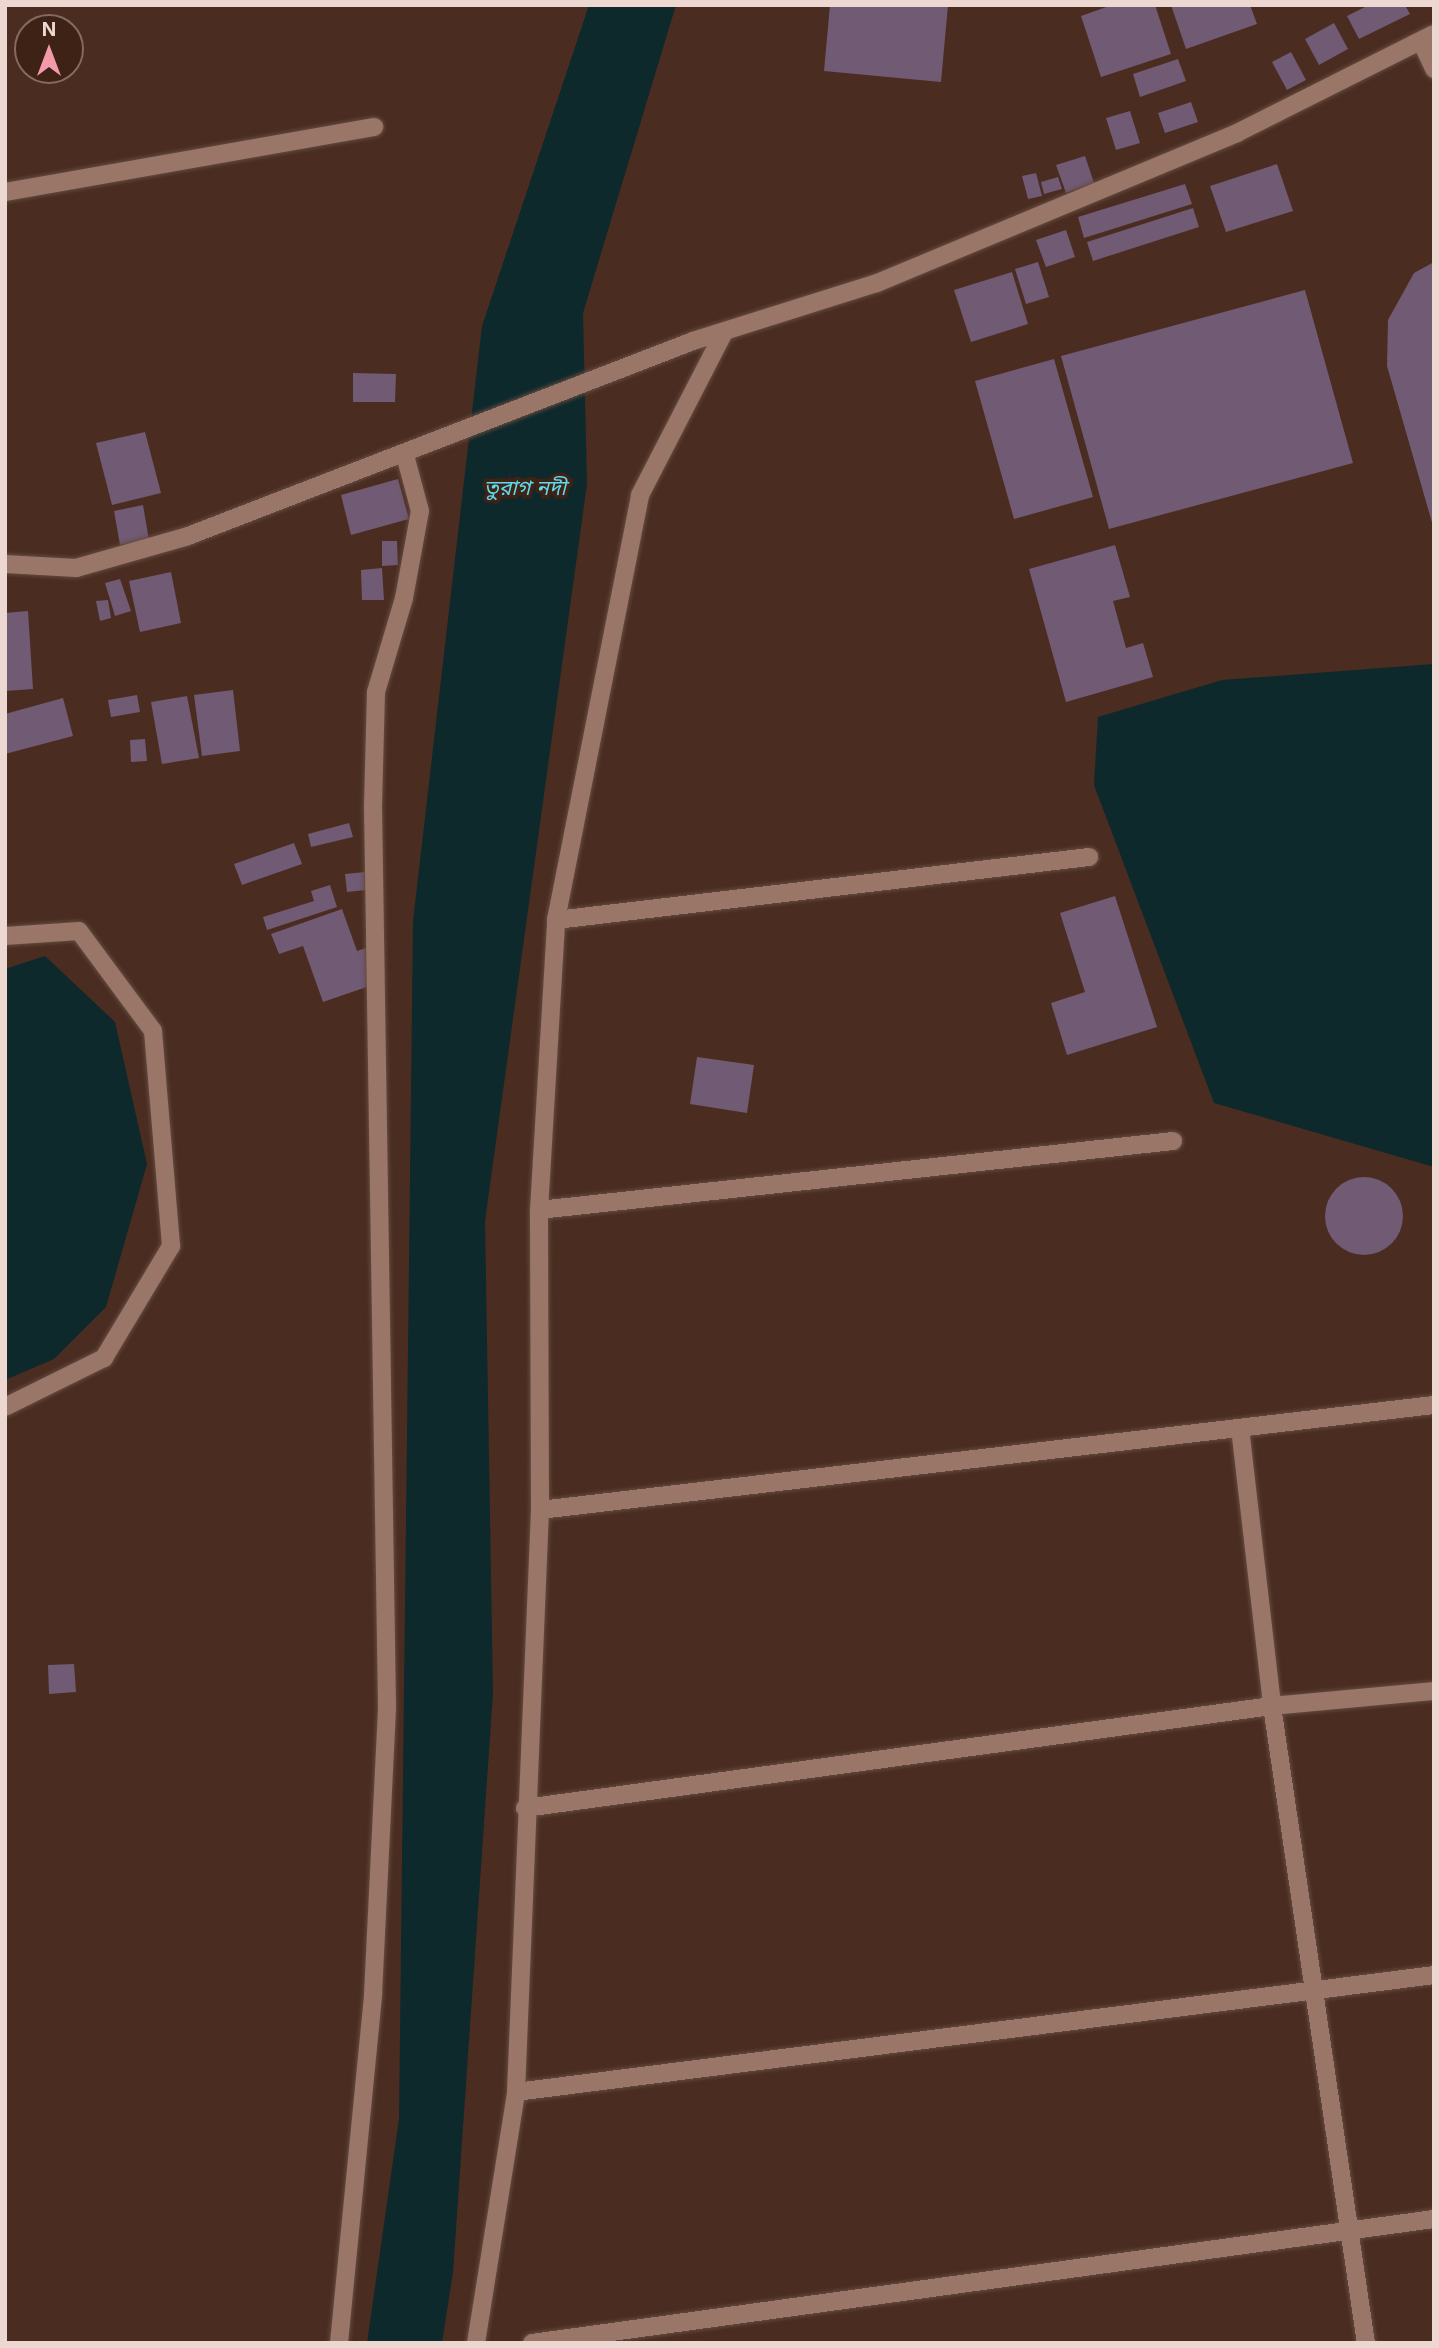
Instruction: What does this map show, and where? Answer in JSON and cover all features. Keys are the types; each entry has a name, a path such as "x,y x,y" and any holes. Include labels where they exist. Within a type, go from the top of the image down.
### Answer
{"street":[{"path":"5,564 76,568 188,536 413,453 692,341 889,278 1133,179 1428,38 1434,69"},
{"path":"5,192 374,127"},
{"path":"476,2343 516,2092 525,1808 540,1510 539,1210 556,920 640,495 724,332"},
{"path":"339,2343 373,1995 387,1707 373,794 376,692 404,598 420,511 413,453"},
{"path":"556,920 1088,857"},
{"path":"5,936 79,931 153,1031 171,1246 104,1358 5,1407"},
{"path":"539,1210 1173,1140"},
{"path":"540,1510 1434,1405"},
{"path":"1240,1427 1272,1706 1317,1990 1366,2343"},
{"path":"525,1808 1272,1706 1434,1691"},
{"path":"516,2092 1434,1975"},
{"path":"532,2343 1434,2219"}],"water":[{"name":"তুরাগ নদী","path":"589,5 676,5 583,313 587,484 485,1221 493,1693 453,2272 442,2343 367,2343 399,2119 413,921 482,326"},
{"path":"1434,664 1434,1167 1214,1103 1094,785 1098,717 1222,680"},
{"path":"45,956 115,1022 147,1164 106,1307 54,1359 5,1380 5,969"}],"building":[{"path":"830,5 948,5 941,82 824,71"},
{"path":"1112,5 1155,5 1171,54 1101,77 1081,16"},
{"path":"1171,5 1250,5 1257,24 1186,49"},
{"path":"1369,5 1405,5 1410,14 1359,39 1347,16"},
{"path":"1334,23 1348,49 1319,65 1305,39"},
{"path":"1291,52 1306,80 1287,90 1272,62"},
{"path":"1178,59 1186,81 1140,97 1133,74"},
{"path":"1191,102 1198,122 1165,133 1158,113"},
{"path":"1130,111 1140,143 1116,150 1106,118"},
{"path":"1085,156 1094,183 1066,193 1056,165"},
{"path":"1277,164 1293,211 1226,232 1210,186"},
{"path":"1036,173 1042,196 1028,199 1022,176"},
{"path":"1058,177 1062,189 1044,194 1041,182"},
{"path":"1185,184 1192,204 1084,238 1078,217"},
{"path":"1193,208 1199,227 1093,261 1087,242"},
{"path":"1066,230 1075,257 1046,267 1036,240"},
{"path":"1038,262 1049,297 1026,304 1015,269"},
{"path":"1434,262 1433,526 1387,366 1388,320 1414,273"},
{"path":"1012,272 1028,324 971,342 954,290"},
{"path":"1305,290 1353,463 1109,529 1061,356"},
{"path":"1054,359 1093,497 1014,519 975,381"},
{"path":"353,373 396,374 395,402 353,402"},
{"path":"145,432 161,493 112,505 96,443"},
{"path":"398,479 409,519 351,535 341,495"},
{"path":"143,505 149,540 120,545 114,511"},
{"path":"382,541 397,541 398,565 382,566"},
{"path":"1115,545 1130,597 1113,601 1126,648 1143,643 1153,677 1066,702 1029,569"},
{"path":"382,568 384,600 362,600 361,570"},
{"path":"171,572 181,623 140,632 129,581"},
{"path":"120,579 131,611 115,616 105,583"},
{"path":"108,600 111,618 100,621 96,601"},
{"path":"28,611 33,689 5,691 5,613"},
{"path":"233,690 240,751 202,756 194,695"},
{"path":"137,695 140,712 111,717 108,700"},
{"path":"187,696 199,758 162,764 151,702"},
{"path":"63,698 73,736 5,754 5,714"},
{"path":"145,739 147,761 131,762 130,740"},
{"path":"349,823 353,837 311,847 308,834"},
{"path":"294,843 302,864 242,885 234,864"},
{"path":"365,872 366,890 347,892 345,874"},
{"path":"330,885 337,907 267,930 263,917 314,901 311,891"},
{"path":"1115,896 1157,1027 1067,1055 1051,1003 1085,992 1060,913"},
{"path":"342,909 357,951 369,947 381,982 323,1002 303,946 279,954 271,934"},
{"path":"697,1057 754,1065 747,1113 690,1104"},
{"path":"1364,1177 1379,1180 1392,1188 1400,1201 1403,1216 1400,1231 1392,1244 1379,1252 1364,1255 1349,1252 1336,1244 1328,1231 1325,1216 1328,1201 1336,1188 1349,1180"},
{"path":"74,1664 76,1692 49,1694 48,1665"}]}
